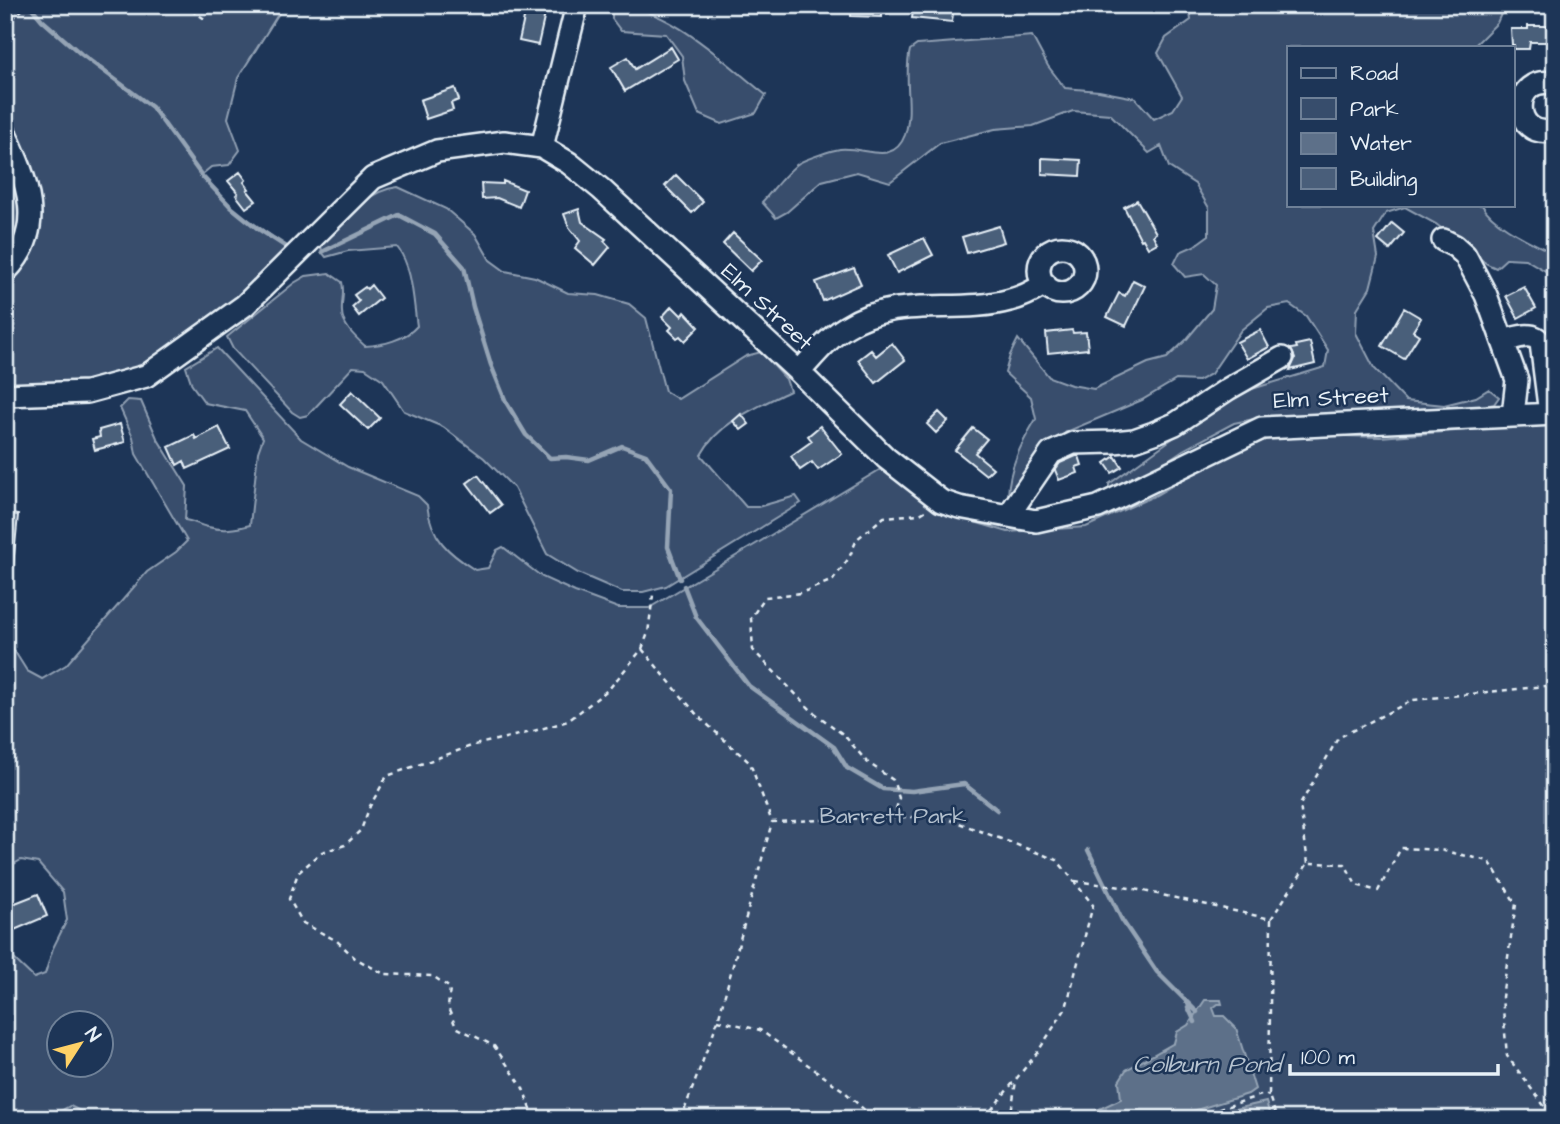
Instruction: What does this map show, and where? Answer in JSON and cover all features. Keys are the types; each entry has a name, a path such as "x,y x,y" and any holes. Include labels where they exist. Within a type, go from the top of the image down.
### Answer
{"street":[{"path":"542,147 576,5"},
{"path":"1555,84 1541,82 1531,86 1524,93 1520,105 1522,117 1530,126 1540,131 1555,130"},
{"path":"5,133 26,185 30,220 22,250 5,272"},
{"name":"Elm Street","path":"5,394 87,392 146,376 245,305 373,178 437,151 504,142 542,147 569,163 601,188 799,372 886,458 941,501 959,507 1036,521 1098,507 1262,428 1552,414"},
{"path":"1443,240 1455,246 1470,263 1486,295 1517,380 1513,415"},
{"path":"799,372 845,327 878,312 917,306 1010,300 1045,285"},
{"path":"1503,341 1530,335 1538,337 1552,414"},
{"path":"1008,516 1051,453 1073,443 1124,441 1154,433 1175,424 1227,389 1282,358"}],"path":[{"path":"5,26 27,5"},
{"path":"183,5 208,21"},
{"path":"894,817 899,798 893,780 867,762 844,735 812,711 753,650 751,618 765,597 801,593 833,580 849,558 857,539 884,517 920,514 941,501"},
{"path":"536,1119 522,1086 494,1045 456,1027 448,1008 450,988 433,976 384,974 355,958 337,941 303,923 289,900 298,873 322,852 345,845 361,830 370,806 387,776 474,745 568,721 609,689 642,649 648,633 653,595"},
{"path":"642,649 698,716 750,763 772,822 718,1020 681,1119"},
{"path":"1277,1119 1269,1096 1271,919 1308,863 1300,805 1338,738 1413,700 1555,685"},
{"path":"772,822 943,817 1057,860 1093,905 1066,1008 1037,1053 985,1119"},
{"path":"1308,863 1345,864 1356,885 1378,891 1401,848 1440,850 1489,861 1516,904 1502,997 1507,1056 1554,1119"},
{"path":"1073,881 1130,888 1271,919"},
{"path":"718,1020 760,1030 844,1091 874,1119"},
{"path":"1010,1119 1016,1081"},
{"path":"1190,1119 1264,1094 1269,1096"}],"green space":[{"path":"5,5 284,5 238,78 228,118 240,150 229,165 211,167 200,176 231,207 288,248 277,266 151,366 80,385 5,383 5,278 27,257 11,130 5,120"},
{"path":"612,5 654,14 714,52 766,95 756,113 722,124 699,114 685,81 682,56 666,34 621,31 612,19"},
{"path":"1189,5 1505,5 1497,23 1474,46 1287,46 1287,206 1483,206 1504,227 1553,253 1555,268 1549,273 1525,259 1507,258 1496,268 1436,224 1405,207 1386,213 1374,232 1378,257 1370,288 1357,309 1356,333 1374,368 1406,401 1444,405 1476,397 1489,389 1499,397 1494,404 1469,410 1269,416 1234,423 1183,450 1143,477 1109,492 1109,484 1215,408 1252,389 1325,367 1328,350 1306,316 1289,304 1268,308 1241,330 1211,374 1198,381 1176,380 1142,400 1066,432 1042,455 1020,491 1008,496 1017,456 1036,419 1031,397 1005,373 1018,339 1049,377 1094,389 1148,363 1167,358 1212,309 1216,285 1204,274 1185,277 1174,264 1180,252 1209,235 1209,208 1195,184 1169,167 1161,146 1149,153 1110,114 1073,111 1033,126 995,129 940,143 890,182 857,172 822,181 787,212 776,218 762,202 789,171 807,159 840,149 885,153 900,145 909,114 908,61 910,50 917,45 1032,36 1048,66 1065,88 1135,98 1154,119 1173,110 1182,96 1158,53 1166,38 1191,20"},
{"path":"5,148 24,196 24,223 5,264"},
{"path":"398,187 446,209 475,234 490,260 505,271 535,277 568,293 598,295 629,304 646,318 665,391 678,399 746,356 761,352 786,379 790,391 728,424 701,455 746,507 758,507 796,496 801,503 666,586 643,592 622,592 578,573 547,554 514,488 484,458 443,427 404,411 383,380 365,368 353,367 308,415 300,417 292,412 233,349 227,337 294,283 306,276 329,273 342,282 344,322 365,346 393,341 412,331 417,326 412,285 406,264 397,247 348,251 326,257 321,244 365,200 386,189"},
{"name":"Barrett Park","path":"217,348 301,439 348,467 418,496 427,505 432,527 442,544 475,570 488,568 497,550 503,547 542,577 618,608 649,608 881,469 934,510 1008,532 1086,527 1156,495 1216,460 1279,434 1380,437 1555,423 1555,1119 96,1119 70,1106 46,1119 14,1119 5,1103 5,956 13,958 34,978 45,974 53,948 67,920 63,892 38,863 21,860 5,869 5,636 27,671 42,679 66,665 147,572 187,541 136,454 133,437 120,408 128,400 141,401 157,438 187,486 185,520 219,529 250,525 258,452 263,438 245,411 205,403 192,385 186,367"}],"water":[{"name":"Colburn Pond","path":"1205,1000 1221,1000 1222,1004 1213,1008 1216,1016 1224,1016 1236,1028 1255,1089 1248,1094 1167,1119 1101,1119 1097,1110 1121,1099 1119,1081 1126,1070 1174,1043 1177,1032 1188,1025"},
{"name":"Colburn Pond","path":"1266,1102 1271,1119 1203,1119 1226,1111"}],"building":[{"path":"527,5 547,5 538,45 519,41"},
{"path":"851,5 882,5 882,17 851,16"},
{"path":"914,5 954,5 952,22 912,18"},
{"path":"1528,26 1549,26 1549,42 1530,42 1529,49 1514,49 1511,29 1528,29"},
{"path":"671,47 678,59 625,91 611,67 628,57 635,69"},
{"path":"455,88 459,100 451,103 453,110 426,119 420,100"},
{"path":"1042,158 1081,160 1080,176 1042,174"},
{"path":"240,172 246,180 244,182 249,189 247,190 256,201 246,208 228,181"},
{"path":"676,175 703,202 692,213 665,186"},
{"path":"503,181 525,190 519,207 497,198 482,199 481,183 503,184"},
{"path":"1137,200 1156,233 1153,235 1157,243 1148,248 1124,207"},
{"path":"579,209 582,222 606,239 604,241 610,247 595,265 575,248 580,241 569,227 564,214"},
{"path":"1392,223 1404,233 1390,250 1378,240"},
{"path":"999,226 1004,242 967,253 962,237"},
{"path":"733,233 762,260 751,271 723,244"},
{"path":"924,238 933,255 897,273 888,255"},
{"path":"854,268 861,284 823,301 816,282"},
{"path":"1133,280 1145,286 1126,326 1107,317 1119,293 1125,296"},
{"path":"371,285 381,298 359,316 352,307 359,301 354,295"},
{"path":"1524,287 1536,308 1518,318 1506,296"},
{"path":"672,306 682,316 685,312 699,327 685,341 669,330 672,327 662,317"},
{"path":"1404,308 1421,318 1413,331 1419,335 1404,359 1382,346"},
{"path":"1072,330 1073,333 1086,332 1088,349 1048,353 1046,333"},
{"path":"1260,330 1269,347 1247,359 1237,342"},
{"path":"1310,342 1315,364 1290,370 1295,359 1291,349"},
{"path":"892,343 905,360 876,383 858,360 871,350 876,356"},
{"path":"352,391 380,418 368,430 340,404"},
{"path":"939,412 948,421 936,433 927,424"},
{"path":"741,414 749,424 741,430 733,421"},
{"path":"120,424 125,442 95,450 92,439 100,437 99,430"},
{"path":"820,426 842,454 818,470 812,462 800,470 791,456 812,441 808,436"},
{"path":"219,427 230,449 187,469 184,461 177,465 169,447 194,435 196,439"},
{"path":"973,428 987,439 975,453 993,468 986,475 955,450"},
{"path":"1079,456 1082,465 1076,467 1078,473 1059,480 1055,470 1060,463"},
{"path":"1115,456 1122,467 1112,473 1105,463"},
{"path":"478,475 501,505 490,513 467,483"},
{"path":"5,513 18,515 13,566 5,566"},
{"path":"38,894 47,916 5,934 5,907"}],"waterway":[{"path":"32,8 81,54 152,107 202,176 231,207 288,248"},
{"path":"322,252 399,215 435,234 464,267 491,365 506,402 526,435 550,458 589,460 622,446 646,455 671,489 668,547 680,579"},
{"path":"684,586 696,617 749,686 834,747 847,768 883,789 912,791 964,784 997,810"},
{"path":"1088,850 1122,920 1157,972 1197,1012"},
{"path":"1188,1007 1195,1022"}]}
